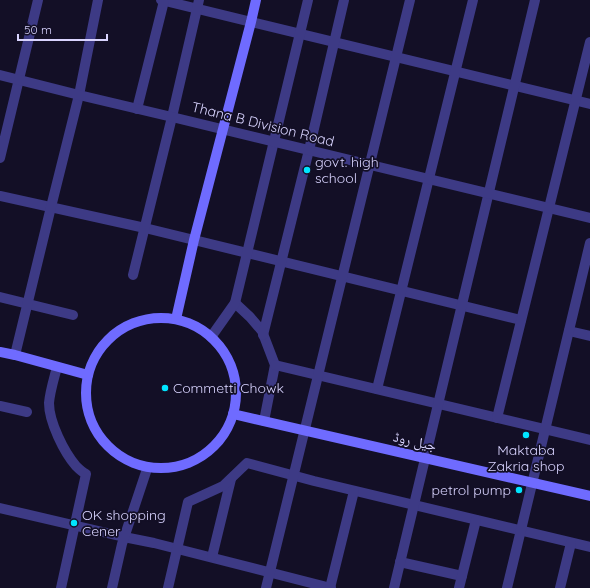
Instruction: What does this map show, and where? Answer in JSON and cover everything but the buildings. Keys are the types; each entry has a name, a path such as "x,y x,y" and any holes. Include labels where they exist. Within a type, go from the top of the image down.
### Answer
{"main road":[{"path":"176,319 194,240 256,0"},
{"path":"149,318 176,319 199,328 211,337 218,344 231,365 236,389 233,414 224,435 208,452 189,463 166,468 147,469 124,459 107,447 95,430 87,410 85,389 89,369 102,345 123,327 149,318"},
{"path":"0,352 88,375"},
{"name":"جیل روڈ","path":"233,414 590,496"}],"street":[{"path":"0,158 38,0"},
{"path":"15,355 79,95 98,0"},
{"path":"137,108 162,0 198,4 251,22 590,104"},
{"path":"211,337 236,302 308,0"},
{"path":"263,335 282,262 344,0"},
{"path":"266,588 410,0"},
{"path":"377,389 473,0"},
{"path":"394,588 535,0"},
{"path":"133,275 198,4"},
{"path":"497,418 590,42"},
{"name":"Thana B Division Road","path":"0,75 590,218"},
{"path":"0,196 145,228 522,320"},
{"path":"507,588 590,243"},
{"path":"0,297 73,315"},
{"path":"236,302 262,331 275,365 264,421"},
{"path":"569,331 590,336"},
{"path":"275,365 590,440"},
{"path":"57,367 50,389 49,405 52,418 57,434 69,457 76,467 86,474 61,588"},
{"path":"0,406 27,412"},
{"path":"168,588 188,502 223,486 247,463 354,491 590,547"},
{"path":"112,588 124,537 147,469"},
{"path":"212,558 231,479"},
{"path":"0,508 154,543 331,588 354,491"},
{"path":"459,588 476,520"},
{"path":"560,588 572,543"},
{"path":"400,562 462,576"}],"place":[{"name":"govt. high school","path":"307,170"},
{"name":"Commetti Chowk","path":"165,388"},
{"name":"Maktaba Zakria shop","path":"526,435"},
{"name":"petrol pump","path":"519,490"},
{"name":"OK shopping Cener","path":"74,523"}]}
